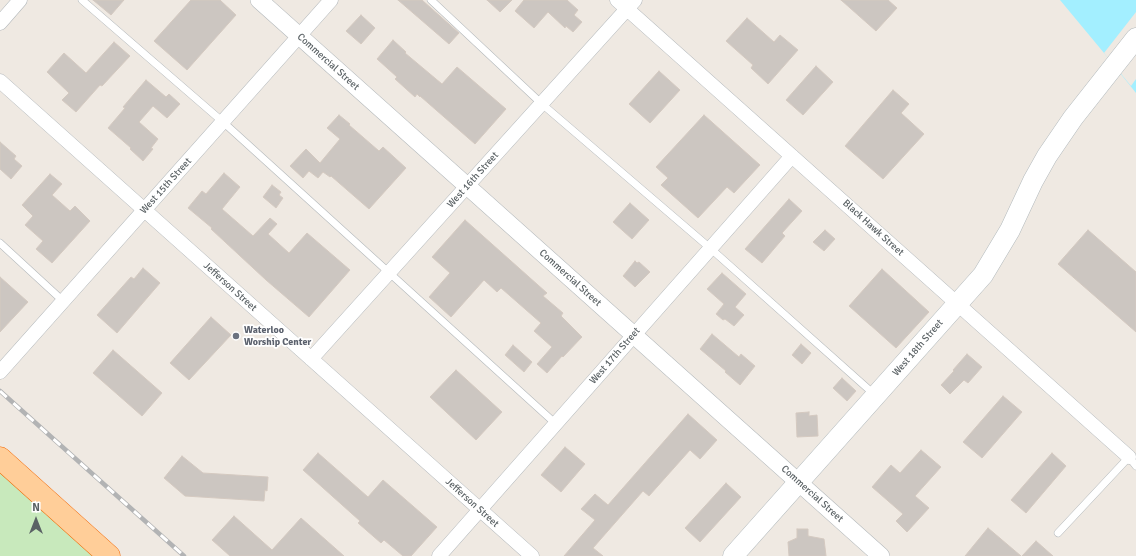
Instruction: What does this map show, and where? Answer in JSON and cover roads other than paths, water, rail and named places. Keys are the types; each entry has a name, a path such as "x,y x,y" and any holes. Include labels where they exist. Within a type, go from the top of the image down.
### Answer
{"highway":[{"path":"0,458 109,556"}],"main road":[{"name":"West 18th Street","path":"733,556 983,274 1010,230 1047,156 1073,118 1136,38"}],"street":[{"path":"0,23 20,0"},
{"name":"Commercial Street","path":"259,0 881,556"},
{"name":"West 15th Street","path":"0,372 332,0"},
{"name":"West 16th Street","path":"311,359 542,104 626,3"},
{"name":"Black Hawk Street","path":"626,3 792,156 957,304 1134,459"},
{"name":"Jefferson Street","path":"0,81 532,556"},
{"name":"West 17th Street","path":"439,556 792,156"}],"lane":[{"path":"82,0 223,122 556,424"},
{"path":"431,0 542,104 710,248 876,396"},
{"path":"0,243 63,301"},
{"path":"1058,533 1134,459"}],"water":[{"path":"1060,0 1136,0 1136,93 1104,53"}],"railway":[{"path":"0,391 184,556"}],"place":[{"name":"Waterloo Worship Center","path":"236,336"}]}
